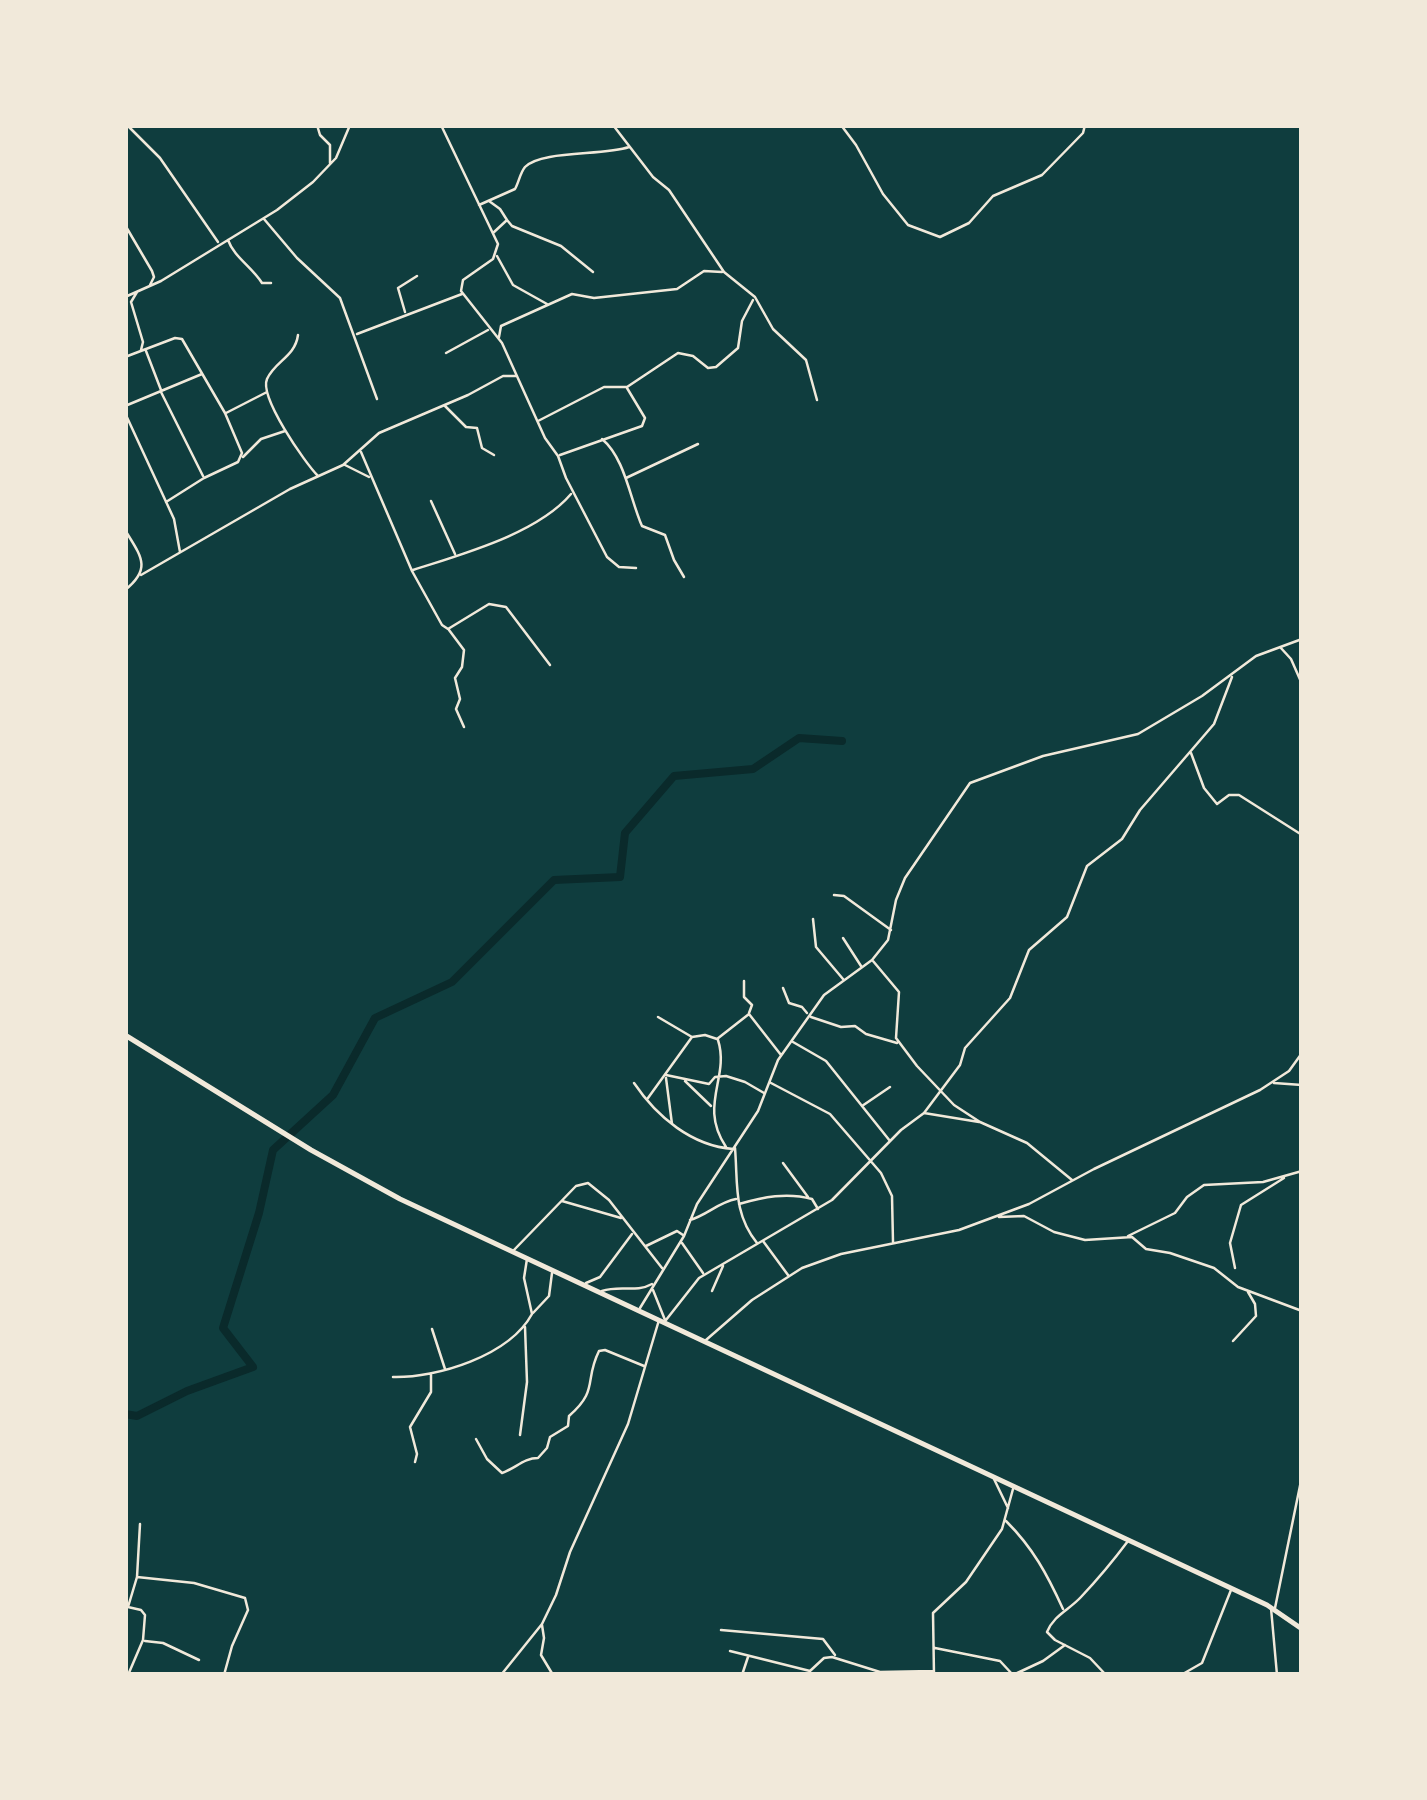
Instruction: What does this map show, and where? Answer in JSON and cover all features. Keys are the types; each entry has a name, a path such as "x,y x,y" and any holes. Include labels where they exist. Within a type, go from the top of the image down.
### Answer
{"highway":[{"path":"125,1035 311,1150 400,1199 1129,1539 1273,1608 1302,1629"}],"street":[{"path":"128,125 160,158 219,243"},
{"path":"318,125 320,135 330,145 330,165"},
{"path":"204,478 143,351 131,302 125,298 263,218 313,182 330,165 350,125"},
{"path":"441,125 498,244 496,255 513,286 548,304"},
{"path":"614,125 654,177 669,190 724,272 755,298 773,329 806,360 817,400"},
{"path":"841,125 883,194 908,225 940,238 974,219 992,196 1042,175 1083,133 1085,125"},
{"path":"330,145 341,145"},
{"path":"477,205 515,189 525,168 540,159 612,153 629,147"},
{"path":"487,200 500,209 512,226 561,246 593,272"},
{"path":"263,218 297,258 338,295 356,334 377,399"},
{"path":"492,233 506,220"},
{"path":"125,225 152,270 154,277 149,286"},
{"path":"228,238 233,252 251,266 262,283 271,283"},
{"path":"496,255 463,280 462,294 499,338 607,557 619,567 636,568"},
{"path":"499,338 501,326 572,294 594,298 677,289 704,271 724,272"},
{"path":"406,313 398,288 417,276"},
{"path":"131,302 137,291"},
{"path":"356,334 462,294"},
{"path":"537,421 604,387 627,387 678,353 693,356 708,368 716,367 738,348 742,322 755,298"},
{"path":"446,353 490,329"},
{"path":"298,335 289,357 268,378 266,392 286,431 320,478"},
{"path":"125,357 175,338 182,339 224,413 242,458"},
{"path":"143,342 153,347"},
{"path":"503,376 510,362"},
{"path":"125,406 203,374"},
{"path":"125,590 140,575 279,495 343,465 374,436 503,376 516,376"},
{"path":"558,456 636,429 645,422 627,387"},
{"path":"224,413 266,392"},
{"path":"444,405 466,427 477,428 482,448 494,454"},
{"path":"125,413 166,502 177,530 180,553"},
{"path":"166,502 242,458 261,438 286,431"},
{"path":"602,439 624,478 642,526 665,535 684,577"},
{"path":"624,478 698,444"},
{"path":"360,450 436,617 464,650 456,678 460,699 456,709 464,727"},
{"path":"343,465 373,479"},
{"path":"412,570 534,522 572,491"},
{"path":"431,501 455,556"},
{"path":"125,530 138,552 140,575"},
{"path":"448,630 489,604 506,607 550,665"},
{"path":"640,1309 758,1111 781,1055 824,995 872,960 892,931 895,904 905,878 970,783 1042,756 1138,734 1171,716 1256,656 1302,639"},
{"path":"1278,646 1288,654 1302,684"},
{"path":"500,1675 542,1624 628,1424 662,1320 704,1275 832,1200 924,1112 960,1065 965,1048 1010,998 1030,950 1067,917 1078,898 1087,866 1122,839 1135,817 1220,716 1232,675"},
{"path":"1190,751 1204,788 1216,804 1236,794 1302,834"},
{"path":"834,895 844,896 892,931"},
{"path":"812,919 816,947 844,980"},
{"path":"843,938 862,968"},
{"path":"872,960 900,992 895,1033 898,1044 940,1092 980,1122 1032,1146 1073,1180"},
{"path":"717,1039 749,1014 752,1005 744,997 744,981"},
{"path":"782,988 789,1003 803,1008 808,1016 841,1027 858,1026 866,1034 898,1044"},
{"path":"749,1014 781,1055"},
{"path":"658,1017 692,1037 705,1035 717,1039"},
{"path":"648,1100 692,1037"},
{"path":"717,1039 721,1058 712,1107 717,1130 727,1148"},
{"path":"792,1041 824,1059 890,1141"},
{"path":"706,1340 752,1300 788,1276 834,1256 959,1230 1029,1204 1272,1083 1289,1071 1302,1052"},
{"path":"666,1075 709,1084 718,1076"},
{"path":"666,1075 673,1126"},
{"path":"718,1076 744,1082 765,1094"},
{"path":"685,1081 712,1107"},
{"path":"770,1082 830,1114 871,1162 891,1192 892,1245"},
{"path":"634,1083 673,1126 707,1145 734,1148"},
{"path":"1272,1083 1302,1085"},
{"path":"860,1107 890,1086"},
{"path":"924,1112 980,1122"},
{"path":"734,1148 740,1216 757,1243"},
{"path":"783,1163 818,1209"},
{"path":"992,1217 1024,1216 1054,1232 1085,1240 1126,1236 1175,1214 1188,1196 1206,1184 1264,1182 1302,1171"},
{"path":"1234,1268 1230,1243 1242,1206 1285,1177"},
{"path":"794,1180 795,1196"},
{"path":"512,1252 576,1186 588,1183 597,1188 663,1269"},
{"path":"690,1220 708,1214 725,1201 808,1198"},
{"path":"560,1201 622,1219"},
{"path":"586,1283 600,1276 633,1232"},
{"path":"645,1247 675,1232 684,1236"},
{"path":"1126,1236 1150,1251 1170,1253 1218,1270 1247,1290 1302,1311"},
{"path":"763,1240 788,1276"},
{"path":"681,1242 704,1275"},
{"path":"528,1257 524,1278 532,1314"},
{"path":"712,1291 724,1263"},
{"path":"392,1376 445,1371 486,1353 524,1326 550,1296 552,1268"},
{"path":"601,1291 615,1287 643,1289 656,1282"},
{"path":"652,1289 661,1304 662,1320"},
{"path":"1232,1341 1256,1316 1247,1290"},
{"path":"520,1436 527,1382 524,1326"},
{"path":"432,1329 445,1371"},
{"path":"476,1439 493,1465 502,1473 508,1471 527,1458 538,1458 550,1438 568,1426 569,1416 587,1396 599,1351 645,1366"},
{"path":"414,1462 417,1454 410,1428 431,1392 430,1374"},
{"path":"1277,1675 1273,1608 1302,1476"},
{"path":"992,1477 1008,1509"},
{"path":"730,1652 810,1671 826,1657 880,1672 934,1673 933,1613 966,1582 1006,1521 1014,1487"},
{"path":"1006,1521 1029,1544 1044,1567 1063,1610"},
{"path":"128,1675 143,1640 145,1612 128,1607 137,1576 140,1524"},
{"path":"1106,1675 1090,1658 1048,1632 1063,1610 1103,1575 1129,1539"},
{"path":"137,1576 194,1584 245,1598 248,1610 236,1633 224,1675"},
{"path":"1180,1675 1201,1665 1232,1589"},
{"path":"542,1624 541,1654 553,1675"},
{"path":"722,1630 823,1639 837,1658"},
{"path":"143,1640 173,1647 199,1660"},
{"path":"934,1648 1000,1662 1013,1675 1065,1645"},
{"path":"742,1675 748,1656"}],"waterway":[{"path":"125,1414 137,1416 187,1391 253,1367 223,1328 259,1213 273,1150 333,1095 375,1018 452,982 554,880 620,877 625,833 674,776 753,769 799,738 842,741"}]}
